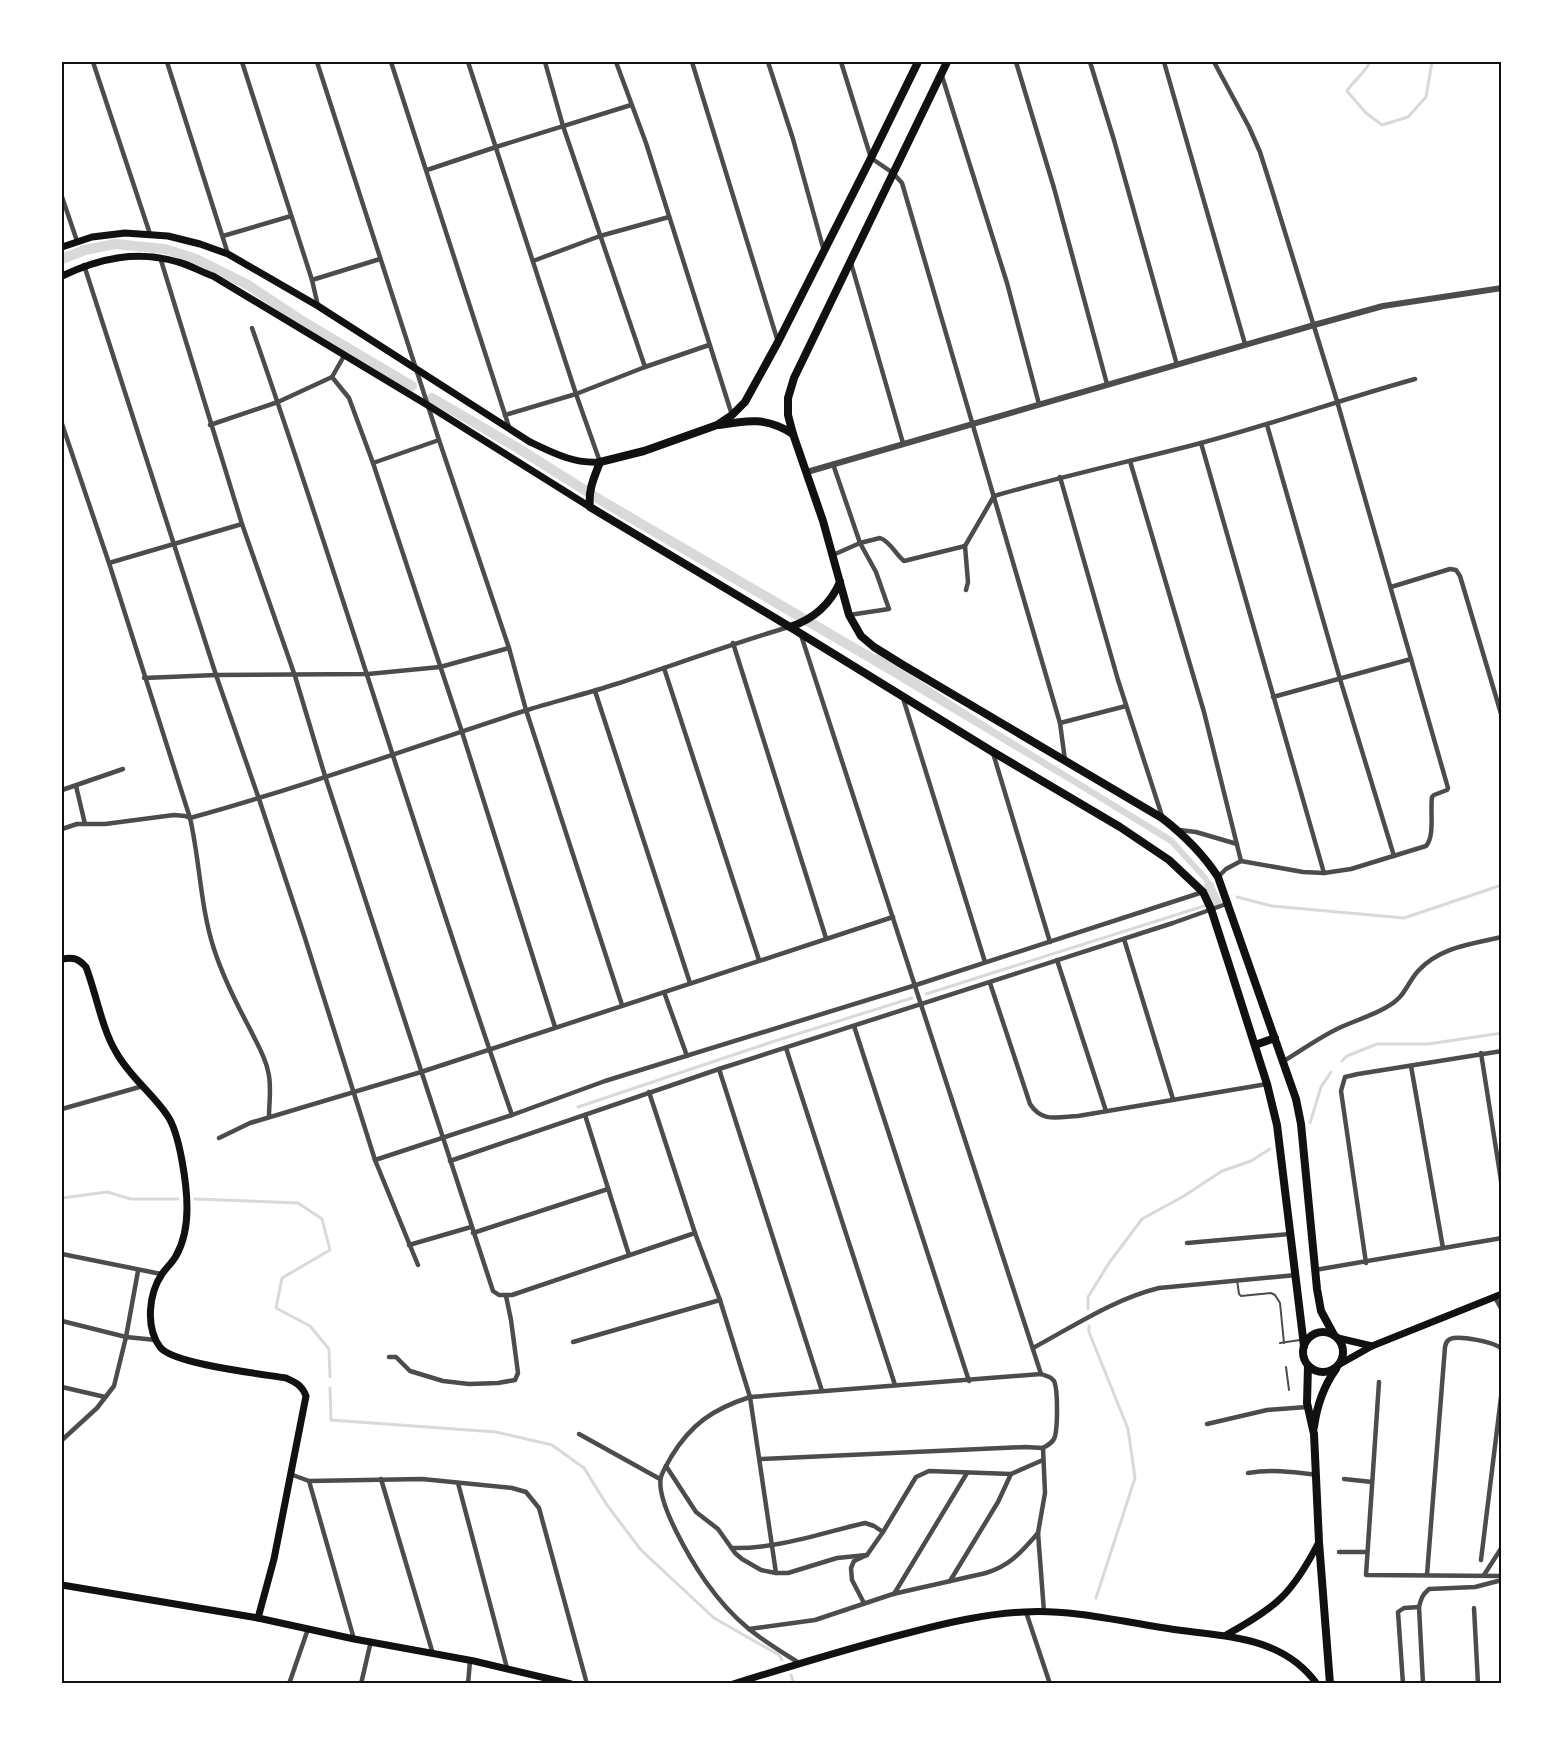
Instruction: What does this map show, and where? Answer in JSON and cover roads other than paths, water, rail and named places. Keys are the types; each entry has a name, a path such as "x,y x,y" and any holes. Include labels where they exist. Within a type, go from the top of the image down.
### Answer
{"main road":[{"path":"947,62 794,378 788,398 788,414 793,434 833,555 846,607 861,636 874,647 1162,818 1199,851 1218,877 1296,1099 1301,1124 1314,1270 1324,1317 1342,1344 1344,1351 1338,1366 1323,1390 1316,1412 1314,1434"},
{"path":"717,425 745,402 778,342 916,63"},
{"path":"62,247 108,234 150,234 200,244 228,254 318,306 510,429 550,452 578,462 600,462 644,451 717,425 751,420 783,428 793,434"},
{"path":"62,276 105,259 149,255 180,262 213,276 993,752 1120,827 1169,860 1203,892 1211,909 1255,1045 1277,1125 1304,1358 1308,1366 1308,1407 1314,1434 1319,1542 1330,1683"},
{"path":"590,507 591,486 600,462"},
{"path":"790,627 805,621 830,602 840,582"},
{"path":"62,959 74,957 86,967 115,1052 168,1115 179,1146 187,1208 184,1235 176,1256 161,1274 152,1293 152,1328 161,1349 184,1359 286,1378 298,1383 306,1395 274,1559 258,1618"},
{"path":"1255,1045 1275,1038"},
{"path":"1308,1366 1318,1372 1330,1371 1372,1346 1451,1310 1498,1295"},
{"path":"1304,1343 1314,1335 1324,1332 1372,1346"},
{"path":"1225,1635 1266,1612 1282,1599 1304,1570 1319,1542"},
{"path":"62,1585 258,1618 571,1683"},
{"path":"732,1683 894,1637 971,1618 1044,1612 1102,1617 1177,1630 1225,1635 1276,1649 1302,1666 1317,1683"}],"street":[{"path":"93,62 150,234"},
{"path":"167,62 228,254"},
{"path":"242,62 312,280 318,306"},
{"path":"317,62 509,648 526,710 622,1005"},
{"path":"392,62 510,429"},
{"path":"468,62 600,462"},
{"path":"545,62 563,126 645,367"},
{"path":"616,62 646,143 732,415"},
{"path":"692,62 778,342"},
{"path":"768,62 793,139 824,251"},
{"path":"841,62 871,158 893,173 902,183 1060,723 1065,760"},
{"path":"1016,62 1057,200 1107,384"},
{"path":"1090,62 1177,364"},
{"path":"1164,62 1245,344"},
{"path":"1215,62 1240,107 1260,152 1337,401 1448,788 1432,797 1429,844 1426,846 1351,869 1324,873 1303,872 1241,861 1226,868 1218,877"},
{"path":"941,73 1007,283 1039,404"},
{"path":"427,170 631,105"},
{"path":"62,197 77,241"},
{"path":"223,236 291,216"},
{"path":"533,261 600,236 669,217"},
{"path":"160,257 210,425 295,676 325,776 489,1284 496,1293 506,1296 695,1233"},
{"path":"312,280 380,259"},
{"path":"850,260 903,442"},
{"path":"84,266 216,675 260,799 375,1160 418,1265"},
{"path":"807,472 903,442 1383,306 1502,288"},
{"path":"252,328 512,1115"},
{"path":"505,415 576,394 709,345"},
{"path":"210,425 278,402 332,377 344,356"},
{"path":"332,377 349,398 374,463 555,1027"},
{"path":"966,590 968,582 965,546 994,496 1267,425 1337,401 1415,379"},
{"path":"62,424 190,818 197,851 203,907 214,949 230,990 268,1069 269,1117"},
{"path":"1267,425 1394,856"},
{"path":"374,463 439,440"},
{"path":"1201,443 1324,873"},
{"path":"1130,461 1204,712 1241,861"},
{"path":"833,464 860,543 876,572 889,609 849,615"},
{"path":"1060,477 1126,706 1162,818"},
{"path":"109,563 242,524"},
{"path":"833,555 860,543 880,538 886,540 904,561 965,546"},
{"path":"1391,587 1450,569 1456,570 1460,576 1502,717"},
{"path":"62,829 77,824 105,824 174,815 190,818 260,799 526,710 595,691 733,643 790,627"},
{"path":"800,633 1041,1374"},
{"path":"733,643 826,938"},
{"path":"144,678 216,675 368,675 440,667 509,648"},
{"path":"1273,697 1411,659"},
{"path":"663,668 759,960"},
{"path":"595,691 690,983"},
{"path":"903,696 985,962"},
{"path":"1060,723 1126,706"},
{"path":"993,752 1050,942"},
{"path":"62,790 123,769"},
{"path":"76,786 85,824"},
{"path":"1176,829 1196,832 1237,844"},
{"path":"375,1160 512,1115 605,1081 916,985 1203,892"},
{"path":"450,1161 719,1069 990,983 1229,903"},
{"path":"219,1138 250,1123 421,1072 893,917"},
{"path":"1284,1061 1322,1037 1385,1009 1398,1000 1416,973 1438,955 1462,945 1502,937"},
{"path":"1124,939 1173,1100"},
{"path":"1057,960 1106,1111"},
{"path":"990,983 1030,1104 1034,1112 1040,1116 1078,1116 1267,1083"},
{"path":"664,992 687,1056"},
{"path":"854,1026 969,1381"},
{"path":"786,1048 895,1385"},
{"path":"1366,1263 1341,1091 1345,1077 1502,1050"},
{"path":"1481,1053 1502,1188"},
{"path":"1411,1066 1443,1248"},
{"path":"719,1069 822,1391"},
{"path":"62,1109 143,1086"},
{"path":"650,1092 750,1397 776,1573"},
{"path":"585,1115 629,1255"},
{"path":"473,1233 608,1189"},
{"path":"409,1245 471,1227"},
{"path":"1187,1243 1290,1234"},
{"path":"1314,1270 1366,1263 1502,1238"},
{"path":"62,1254 161,1274"},
{"path":"62,1440 97,1408 114,1386 138,1271"},
{"path":"1032,1348 1138,1293 1159,1288 1296,1275"},
{"path":"1498,1295 1502,1310"},
{"path":"389,1357 396,1357 410,1371 443,1381 489,1383 515,1380 518,1373 506,1296"},
{"path":"573,1342 720,1300"},
{"path":"62,1321 126,1336 156,1340"},
{"path":"1427,1575 1444,1347 1447,1341 1459,1338 1492,1343 1502,1349"},
{"path":"760,1460 1043,1448 1049,1445 1055,1437 1054,1381 1041,1374 750,1397 734,1402 696,1425 678,1445 660,1479 662,1495 674,1526 691,1558 722,1603 749,1629 799,1663"},
{"path":"1379,1382 1366,1575 1502,1575"},
{"path":"62,1388 105,1397"},
{"path":"1481,1560 1502,1389"},
{"path":"1207,1424 1267,1410 1308,1407"},
{"path":"579,1434 660,1479"},
{"path":"1043,1448 1045,1493 1038,1533 1044,1612"},
{"path":"864,1603 852,1580 851,1568 854,1561 867,1555 912,1482 920,1474 940,1471 1011,1474 1043,1460"},
{"path":"666,1466 696,1512 718,1529 742,1559 761,1570 788,1573 837,1558 867,1555"},
{"path":"1248,1473 1281,1470 1317,1475"},
{"path":"893,1594 968,1473"},
{"path":"290,1474 309,1481 422,1479 512,1488 526,1492 539,1508 587,1683"},
{"path":"950,1581 998,1502 1011,1474"},
{"path":"381,1479 433,1654"},
{"path":"1344,1479 1372,1482"},
{"path":"309,1481 354,1639"},
{"path":"458,1483 507,1668"},
{"path":"732,1548 754,1549 865,1524 874,1526 883,1532"},
{"path":"749,1629 815,1620 893,1594 986,1573 1015,1559 1038,1533"},
{"path":"1484,1575 1502,1547"},
{"path":"1339,1552 1367,1552"},
{"path":"1423,1683 1419,1607 1421,1598 1429,1589 1475,1587 1502,1580"},
{"path":"1402,1683 1398,1612 1404,1608 1419,1607"},
{"path":"1474,1608 1479,1683"},
{"path":"1026,1612 1050,1683"},
{"path":"289,1683 308,1629"},
{"path":"361,1683 371,1641"},
{"path":"468,1683 470,1661"}],"lane":[{"path":"1237,1280 1241,1296 1271,1293 1277,1298 1280,1303 1282,1343 1304,1343"},
{"path":"1286,1367 1289,1390"}],"waterway":[{"path":"1370,62 1347,91 1366,113 1382,125 1408,117 1426,97 1432,62"},
{"path":"62,259 85,250 115,244 165,249 196,259 248,285 299,319 412,386"},
{"path":"432,398 602,501 883,665"},
{"path":"1237,897 1272,906 1404,918 1502,885"},
{"path":"1209,886 1216,902"},
{"path":"926,994 1204,906"},
{"path":"578,1107 912,998"},
{"path":"1342,1061 1347,1056 1377,1044 1428,1044 1502,1033"},
{"path":"1310,1123 1321,1087 1331,1072"},
{"path":"1088,1309 1088,1297 1109,1263 1142,1219 1184,1196 1222,1171 1251,1161 1270,1149"},
{"path":"62,1198 107,1192 131,1199 178,1199"},
{"path":"195,1199 298,1203 322,1219 330,1250 282,1278 276,1308 310,1326 329,1349 330,1377"},
{"path":"1089,1326 1089,1332 1128,1429 1135,1478 1096,1598"},
{"path":"330,1388 331,1420 496,1432 552,1445 584,1468 607,1505 641,1550 714,1618 779,1655 782,1660"},
{"path":"791,1675 794,1684"}]}
